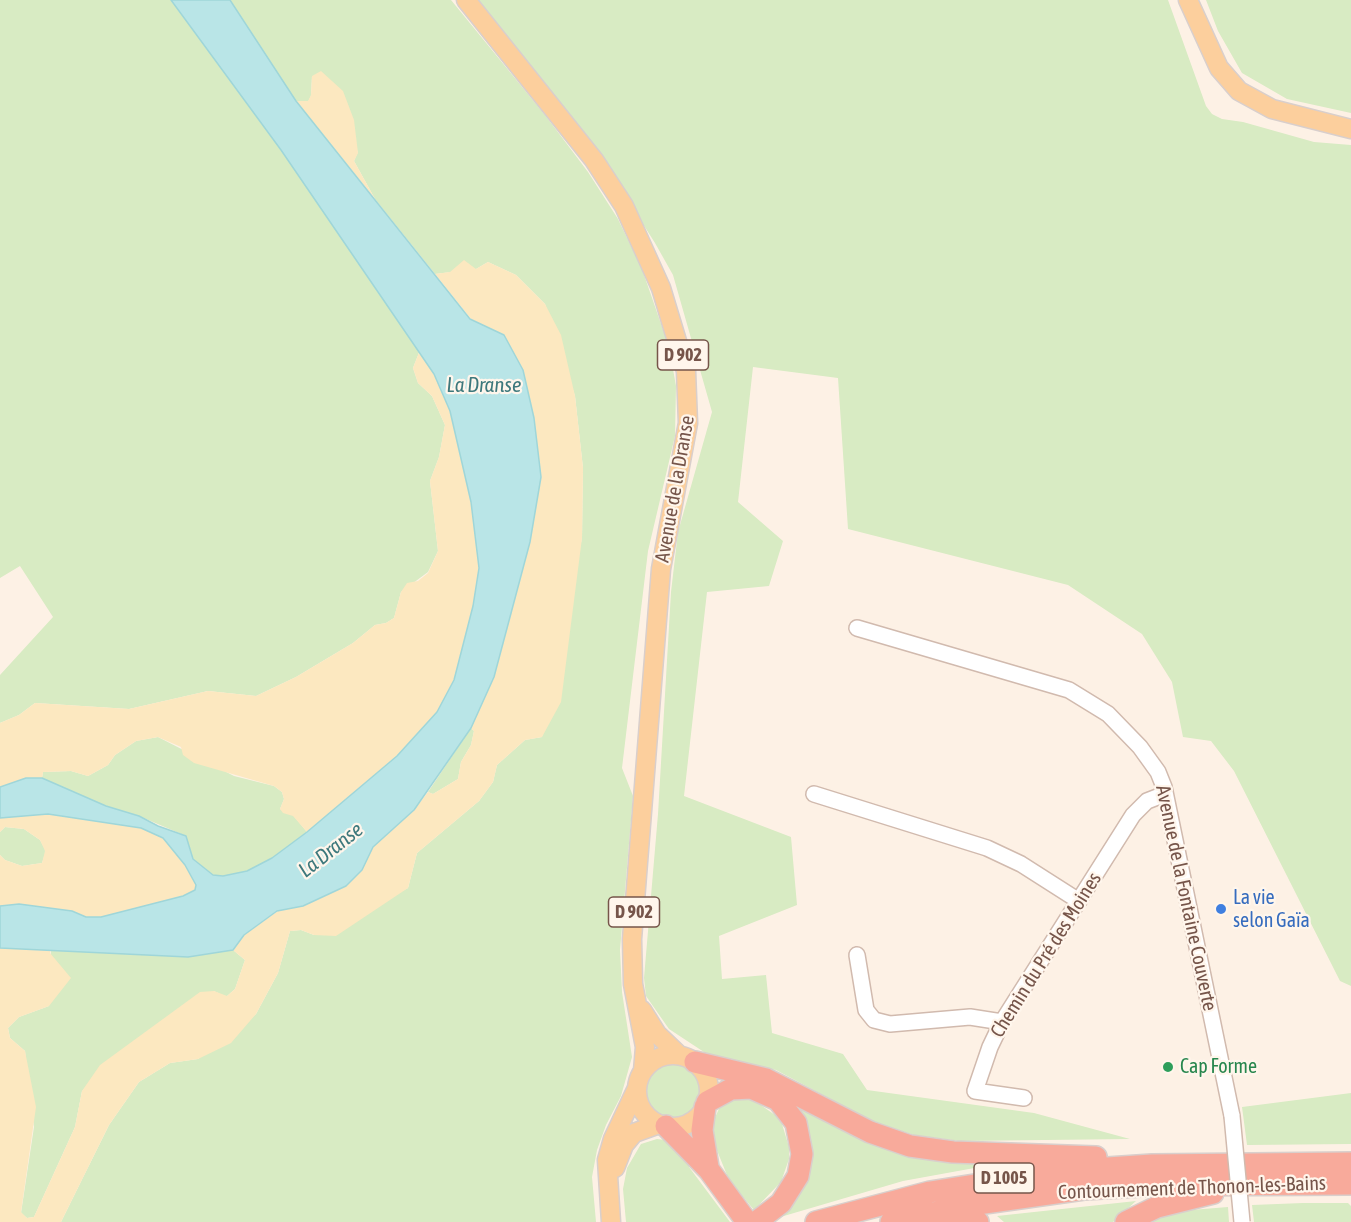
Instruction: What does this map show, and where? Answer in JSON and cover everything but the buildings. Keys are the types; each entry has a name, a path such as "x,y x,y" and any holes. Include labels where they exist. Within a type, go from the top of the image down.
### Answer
{"highway":[{"path":"687,1059 766,1079 870,1132 910,1146 953,1152 1026,1153 1197,1164"},
{"path":"709,1170 702,1130 706,1105 731,1089 751,1088 778,1100 796,1123 802,1154 798,1176 788,1195 756,1222"},
{"path":"663,1125 709,1170 742,1217"},
{"name":"Contournement de Thonon-les-Bains","path":"816,1222 919,1194 1007,1178 1108,1167 1351,1163"},
{"path":"1126,1222 1157,1207 1253,1184"},
{"name":"Contournement de Thonon-les-Bains","path":"893,1221 1008,1198 1084,1189 1253,1184 1351,1184"},
{"path":"893,1221 978,1222"}],"main road":[{"name":"Avenue de la Dranse","path":"466,0 594,160 624,206 661,288 686,371 688,423 661,569 632,939 632,974 639,1005 645,1053 640,1080 609,1152 606,1168 611,1222"},
{"path":"1188,0 1218,68 1239,91 1272,109 1351,129"},
{"name":"Avenue de la Dranse","path":"639,1005 657,1034 687,1059"},
{"path":"607,1189 629,1138 641,1129 689,1123 706,1105 709,1090 706,1077 687,1059 656,1059 640,1080 643,1109 663,1125"}],"street":[{"name":"Avenue de la Fontaine Couverte","path":"857,628 1054,684 1083,696 1108,714 1135,740 1154,765 1165,794 1232,1116 1242,1222"},
{"path":"814,794 987,848 1021,864 1078,901"},
{"name":"Chemin du Pré des Moines","path":"1024,1098 975,1091 1002,1022 1136,812 1147,801 1165,794"},
{"path":"857,955 866,1010 874,1020 890,1024 970,1017 1002,1022"}],"green space":[{"path":"0,0 171,0 281,150 420,350 413,368 418,383 432,396 445,425 439,457 430,481 438,551 428,572 401,592 394,618 386,623 375,625 353,643 296,677 256,696 208,691 129,709 35,703 19,715 0,723 0,675 53,617 20,566 0,578"},
{"path":"230,0 451,0 545,115 588,172 618,219 642,269 669,347 676,386 675,436 648,551 622,768 633,796 620,950 622,992 632,1057 621,1096 606,1125 597,1150 592,1177 596,1222 61,1222 109,1125 139,1082 170,1063 198,1059 256,1014 278,973 290,931 301,930 314,935 408,888 417,853 479,801 493,782 497,765 525,740 542,737 582,538 583,468 575,396 545,304 516,275 488,262 476,269 435,274 375,199 354,161 358,152 312,76 311,96 308,102 296,101"},
{"path":"477,0 1168,0 1206,106 1212,114 1222,119 1243,122 1314,142 1351,145 1351,986 1340,981 1234,771 1211,741 1183,737 1172,682 1142,634 1068,585 848,529 838,378 753,367 738,502 783,541 769,586 707,592 684,796 791,837 797,905 719,936 722,979 766,975 772,1033 843,1054 867,1090 1034,1113 1130,1139 960,1141 914,1135 872,1121 776,1070 710,1056 669,1029 646,996 644,978 658,814 671,592 678,532 712,412 673,275 655,243 596,150"},
{"path":"1206,0 1351,0 1351,113 1287,99 1242,73 1218,31"},
{"path":"471,728 474,731 471,745 461,762 458,779 433,794 428,792"},
{"path":"158,737 234,776 274,786 282,792 284,799 280,809 293,815 307,832 272,858 247,871 223,876 213,875 193,859 186,836 139,816 106,806 42,778 43,772 71,771 88,776 108,765 115,755 136,741"},
{"path":"5,827 24,829 40,840 46,851 42,863 22,866 5,860 0,855 0,832"},
{"path":"51,949 188,957 233,950 245,960 235,989 226,997 214,991 82,1091 75,1127 34,1217 27,1218 21,1213 34,1127 25,1051 10,1038 8,1028 19,1017 49,1006"},
{"path":"673,1064 683,1066 692,1072 698,1081 700,1091 698,1101 692,1110 683,1116 673,1118 663,1116 654,1110 648,1101 646,1091 648,1081 654,1072 663,1066"},
{"path":"1351,1093 1351,1144 1247,1145 1242,1107"},
{"path":"739,1094 755,1101 775,1115 782,1124 789,1147 789,1159 781,1182 754,1210 729,1180 716,1148 711,1147 713,1122 723,1100"},
{"path":"791,1103 845,1126 1024,1159 903,1181 777,1218 793,1200"},
{"path":"657,1139 675,1141 692,1164 689,1167 730,1222 626,1222 623,1189 627,1168 641,1144"},
{"path":"1136,1201 1113,1222 1004,1222 997,1216"},
{"path":"1348,1203 1351,1206 1351,1222 1254,1222 1252,1205"},
{"path":"1228,1207 1229,1222 1145,1222 1179,1211"}],"sand":[{"path":"321,71 343,91 354,120 358,153 354,161 375,199 296,101 308,101 311,95 312,76"},
{"path":"464,260 476,269 488,262 516,275 545,304 561,335 575,396 583,468 582,538 561,702 542,737 525,740 497,765 493,782 479,801 417,853 408,888 336,936 314,935 301,930 290,931 278,973 256,1014 231,1043 198,1059 170,1063 139,1082 109,1125 61,1222 0,1222 0,948 51,949 50,953 71,978 49,1006 19,1017 8,1028 10,1038 25,1051 36,1107 21,1212 27,1218 34,1217 75,1127 82,1091 100,1065 200,992 214,991 227,996 235,989 245,960 233,950 244,935 278,911 303,906 362,870 373,847 414,810 428,792 433,794 458,779 461,762 471,745 474,731 471,728 494,677 530,542 504,335 471,319 435,274 450,272"},
{"path":"420,350 434,374 450,411 471,502 479,568 473,606 454,680 437,712 397,756 307,832 293,816 283,813 280,809 284,799 282,792 274,786 194,763 183,755 181,747 158,737 136,741 115,755 108,765 88,776 71,771 43,772 42,778 26,778 0,787 0,723 19,715 35,703 129,709 208,691 256,696 296,677 353,643 375,625 386,623 394,618 401,592 407,583 418,581 428,573 438,551 430,481 439,457 445,425 432,396 418,383 413,368"},
{"path":"48,814 141,828 163,838 185,865 196,885 195,890 183,896 101,917 85,917 72,911 19,904 0,906 0,855 5,860 22,866 42,863 45,851 40,840 24,829 5,827 0,832 0,818"}],"water":[{"name":"La Dranse","path":"171,0 230,0 296,101 470,319 504,335 523,370 534,418 541,477 530,542 494,677 471,728 414,810 373,847 362,870 346,886 303,906 277,911 244,935 233,950 188,957 0,948 0,906 19,904 72,911 86,917 101,917 183,896 195,890 196,885 185,865 163,838 141,828 48,814 0,818 0,787 26,778 42,778 106,806 139,816 186,836 193,859 213,875 223,876 247,871 272,858 307,832 397,756 437,712 454,680 473,606 479,568 471,502 450,411 434,374 281,150"}],"place":[{"name":"La vie selon Gaïa","path":"1221,909"},
{"name":"Cap Forme","path":"1168,1067"}]}
